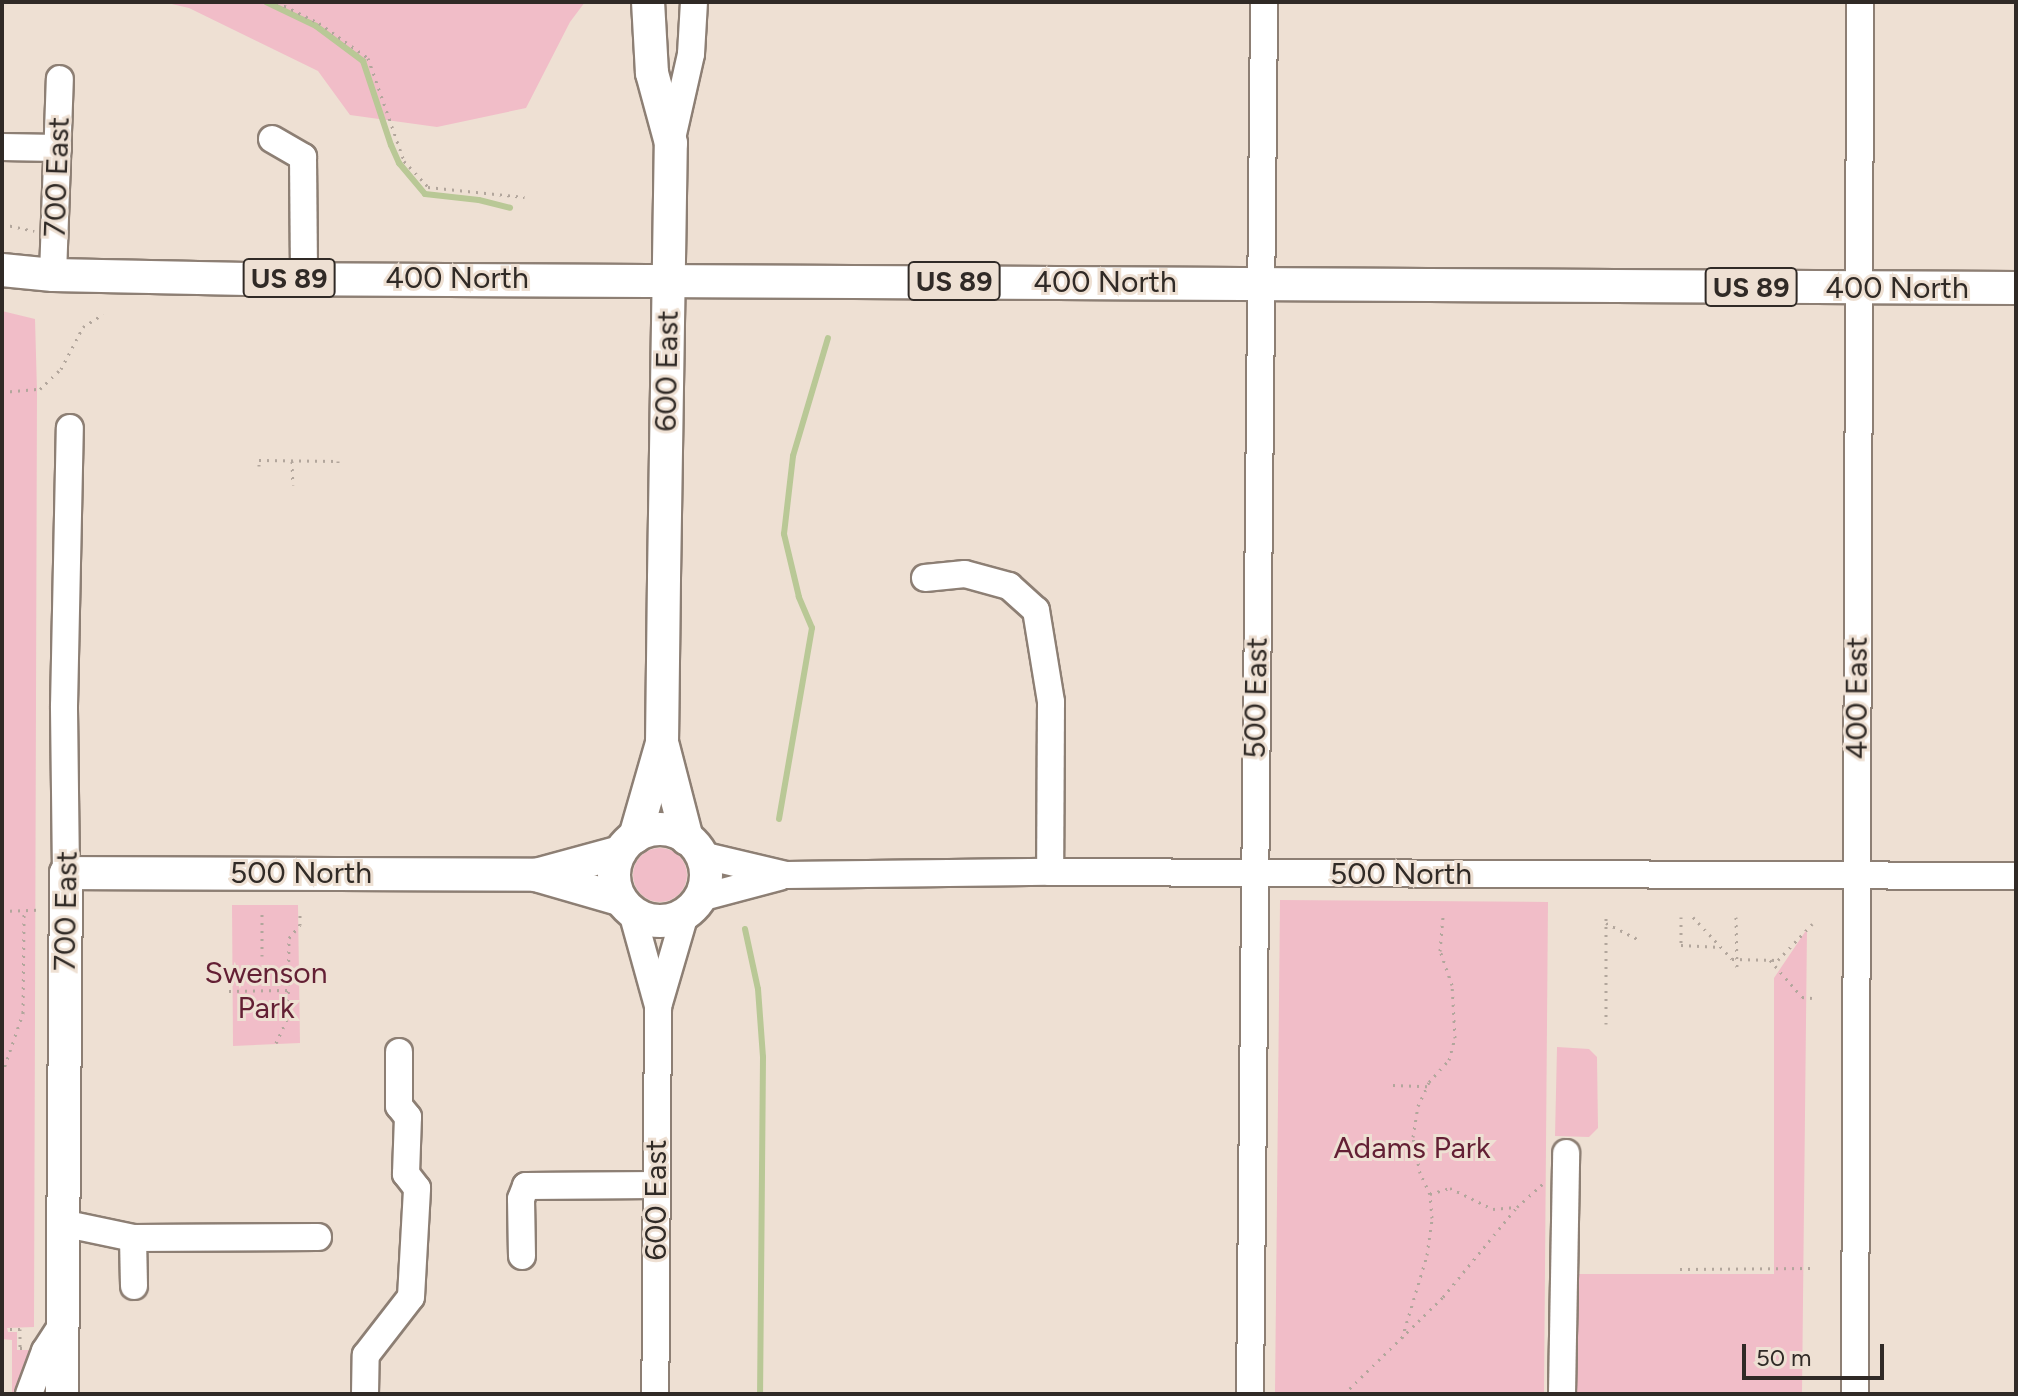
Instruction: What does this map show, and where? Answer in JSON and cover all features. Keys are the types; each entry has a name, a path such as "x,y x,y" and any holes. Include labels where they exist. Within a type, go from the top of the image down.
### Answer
{"main road":[{"name":"600 East","path":"628,844 662,743 671,143 652,73 648,2"},
{"name":"400 North","path":"2,270 53,275 304,278 2016,288"},
{"name":"600 East","path":"662,743 694,847"},
{"path":"656,830 672,831 694,847 705,881 692,906 671,920 653,921 626,905 613,878 628,844 656,830"},
{"name":"500 North","path":"536,875 628,844"},
{"name":"500 North","path":"66,873 536,875 626,905"},
{"name":"700 East","path":"62,1394 66,873"}],"street":[{"path":"671,143 691,54 694,2"},
{"name":"500 East","path":"1250,1394 1264,2"},
{"name":"400 East","path":"1855,1394 1860,2"},
{"name":"700 East","path":"53,275 60,79"},
{"path":"272,139 303,157 304,278"},
{"path":"2,147 58,148"},
{"name":"700 East","path":"66,873 64,706 70,428"},
{"path":"925,578 965,574 1009,586 1036,610 1051,702 1050,872"},
{"name":"500 North","path":"694,847 786,875 1050,872 2016,876"},
{"name":"500 North","path":"692,906 786,875"},
{"name":"600 East","path":"626,905 658,1006"},
{"name":"600 East","path":"655,1394 658,1006 692,906"},
{"path":"365,1394 366,1355 411,1297 417,1188 406,1174 408,1117 399,1106 399,1052"},
{"path":"1562,1394 1566,1163"},
{"path":"522,1256 521,1199 526,1186 656,1185"},
{"path":"62,1223 133,1238 318,1237"},
{"path":"133,1238 134,1286"},
{"path":"29,1394 45,1351 61,1326"}],"path":[{"path":"277,2 319,23 368,58 404,161 428,187 524,197"},
{"path":"2,224 37,232"},
{"path":"2,392 40,389 61,369 83,327 103,314"},
{"path":"259,466 259,460 338,461 338,467"},
{"path":"292,461 293,485"},
{"path":"2,1074 23,1013 24,910"},
{"path":"2,911 37,910"},
{"path":"262,911 262,956"},
{"path":"276,1043 288,1017 289,938 300,925 300,912"},
{"path":"1402,1338 1427,1255 1432,1218 1430,1194 1420,1173 1413,1137 1418,1106 1427,1086 1449,1060 1455,1038 1452,985 1440,951 1443,915"},
{"path":"1606,916 1606,1024"},
{"path":"1681,917 1681,945 1721,947"},
{"path":"1693,917 1736,959 1778,960 1812,924"},
{"path":"1736,917 1737,970"},
{"path":"1606,923 1637,939"},
{"path":"1770,960 1802,997 1812,998"},
{"path":"229,991 289,990"},
{"path":"1393,1085 1427,1086"},
{"path":"1344,1394 1473,1265 1517,1207 1538,1185 1566,1163"},
{"path":"1430,1194 1450,1188 1493,1209 1517,1207"},
{"path":"1680,1269 1811,1268"},
{"path":"2,1329 20,1329 20,1348 29,1348"}],"green space":[{"path":"163,2 585,2 570,22 526,108 437,127 350,115 318,71 189,8"},
{"path":"2,311 35,319 37,391 34,1327 7,1328 8,1332 17,1332 17,1350 38,1350 23,1394 12,1394 12,1340 2,1339"},
{"path":"660,848 679,856 687,875 679,894 660,902 641,894 633,875 641,856"},
{"name":"Adams Park","path":"1280,900 1548,902 1544,1394 1275,1394"},
{"name":"Swenson Park","path":"232,905 298,905 300,1043 233,1046"},
{"path":"1807,929 1802,1394 1573,1394 1574,1274 1774,1274 1774,978"},
{"path":"1557,1047 1589,1049 1597,1057 1598,1128 1589,1137 1555,1136"}],"waterway":[{"path":"266,2 316,26 363,61 399,163 425,194 479,200 510,208"},
{"path":"779,819 812,628 799,597 784,534 793,456 828,338"},
{"path":"745,929 758,989 763,1057 760,1394"}]}
